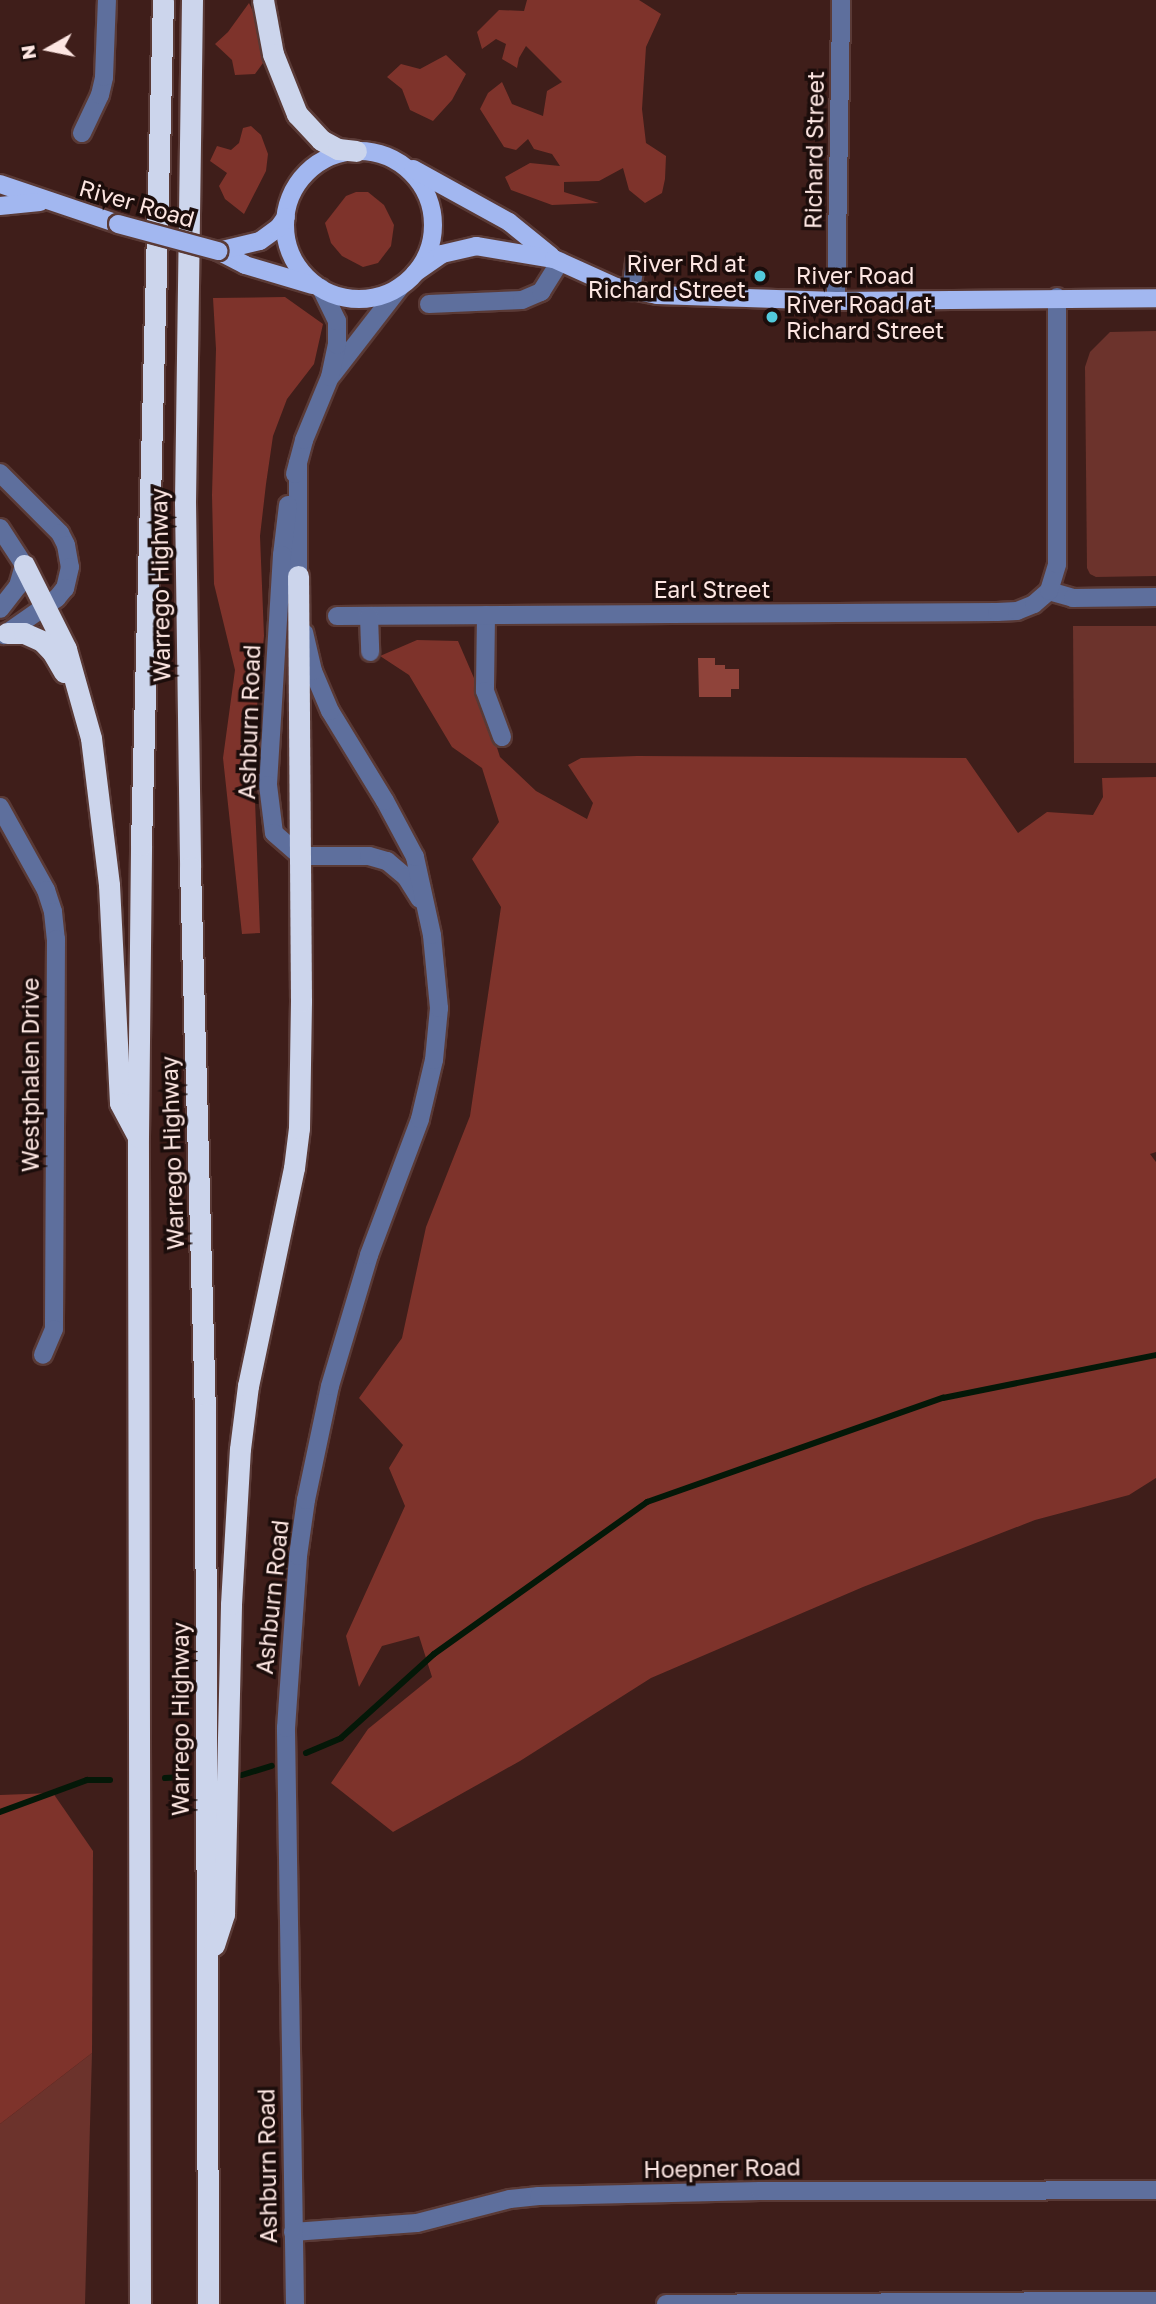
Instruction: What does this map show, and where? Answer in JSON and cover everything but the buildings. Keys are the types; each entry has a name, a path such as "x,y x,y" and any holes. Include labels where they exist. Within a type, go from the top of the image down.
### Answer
{"highway":[{"name":"Warrego Highway","path":"140,2304 138,1137 141,845 163,0"},
{"name":"Warrego Highway","path":"192,0 185,502 190,867 205,1414 205,1758 209,1960 208,2304"},
{"path":"263,0 273,54 297,114 321,140 338,149 356,151"},
{"path":"24,565 47,606 74,675 91,738 109,885 120,1103 138,1137"},
{"path":"209,1960 224,1914 230,1604 240,1449 255,1349 294,1168 299,1128 298,576"},
{"path":"4,635 32,636 53,653 91,738"}],"main road":[{"path":"356,151 391,158 419,180 431,207 431,239 415,272 401,286 383,296 367,299 347,298 320,288 305,276 293,260 287,242 286,217 296,188 312,169 331,156 356,151"},
{"name":"River Road","path":"391,158 509,222 557,260"},
{"name":"River Road","path":"0,184 118,224 218,251 245,265 320,288"},
{"name":"River Road","path":"0,206 44,201"},
{"name":"River Road","path":"218,251 260,241 279,227 286,217"},
{"name":"River Road","path":"415,272 433,258 469,246 503,248 557,260 631,291 689,297 836,301 1156,298"}],"street":[{"path":"82,133 97,102 104,77 107,0"},
{"name":"Richard Street","path":"836,301 841,0"},
{"path":"429,304 522,300 541,292 557,260"},
{"path":"631,291 635,261"},
{"name":"Ashburn Road","path":"330,377 401,286"},
{"name":"Ashburn Road","path":"320,288 338,326 330,377 298,463 282,555 268,798 274,832 282,843 300,856 360,855 387,861 410,881 428,915"},
{"path":"1057,297 1057,564 1049,591 1073,598 1156,597"},
{"name":"Ashburn Road","path":"295,2304 286,1728 299,1556 323,1419 345,1331 369,1255 420,1119 434,1060 438,982 428,915 415,857 386,801 340,731 313,671 303,627 298,576 298,463"},
{"path":"0,473 49,521 70,555 69,578 65,588 47,606 4,635"},
{"path":"0,528 24,565 18,586 0,609"},
{"name":"Earl Street","path":"337,616 997,612 1017,611 1034,604 1049,591"},
{"path":"486,615 485,691 502,737"},
{"path":"369,616 369,652"},
{"name":"Westphalen Drive","path":"0,807 46,890 53,912 56,939 54,1329 43,1355"},
{"name":"Hoepner Road","path":"293,2232 417,2223 510,2199 539,2196 774,2191 1156,2190"},
{"path":"666,2304 1156,2301"}],"shaded area":[{"path":"527,0 639,0 661,14 646,47 642,109 646,143 666,156 662,193 645,203 629,190 623,168 599,181 564,182 564,192 599,203 552,205 511,190 505,177 530,163 560,166 552,154 534,149 528,139 516,150 504,147 480,109 488,93 502,82 512,104 543,116 547,91 562,82 526,46 517,68 502,59 506,44 496,39 482,49 477,32 499,10 524,11"},
{"path":"249,3 266,38 263,63 255,74 235,75 232,60 215,44 228,32"},
{"path":"446,55 466,74 452,100 433,121 410,110 402,89 387,77 401,64 420,69"},
{"path":"251,126 261,135 268,154 266,171 244,214 225,199 219,186 227,173 210,161 217,146 231,150 239,143 243,128"},
{"path":"356,192 368,192 384,205 394,225 391,246 378,263 363,267 342,256 331,243 325,223 346,196"},
{"path":"285,297 323,324 314,364 287,399 273,436 266,484 260,536 264,636 253,747 260,933 242,934 223,758 235,670 214,584 212,495 216,349 213,298"},
{"path":"1156,331 1156,576 1096,577 1090,574 1087,568 1085,367 1090,352 1110,332"},
{"path":"1073,626 1156,626 1156,763 1074,763"},
{"path":"417,640 458,641 477,685 500,757 536,791 587,819 593,803 568,765 581,758 966,758 1018,833 1047,812 1093,815 1103,797 1102,778 1156,777 1156,1152 1150,1154 1156,1162 1156,1478 1129,1495 1035,1520 863,1587 651,1678 520,1761 393,1832 331,1783 368,1729 432,1677 419,1636 382,1646 359,1687 346,1636 405,1506 389,1468 403,1445 359,1398 402,1338 426,1227 470,1116 501,907 472,859 499,822 482,768 452,747 409,675 380,656"},
{"path":"53,1793 93,1851 92,2053 0,2124 0,1795"},
{"path":"92,2053 85,2304 0,2304 0,2124"}],"waterway":[{"path":"306,1753 341,1738 434,1654 647,1502 943,1398 1156,1355"},
{"path":"242,1775 272,1766"},
{"path":"165,1778 187,1777"},
{"path":"0,1812 87,1780 110,1780"}],"place":[{"name":"River Rd at Richard Street","path":"760,276"},
{"name":"River Road at Richard Street","path":"772,317"}]}
